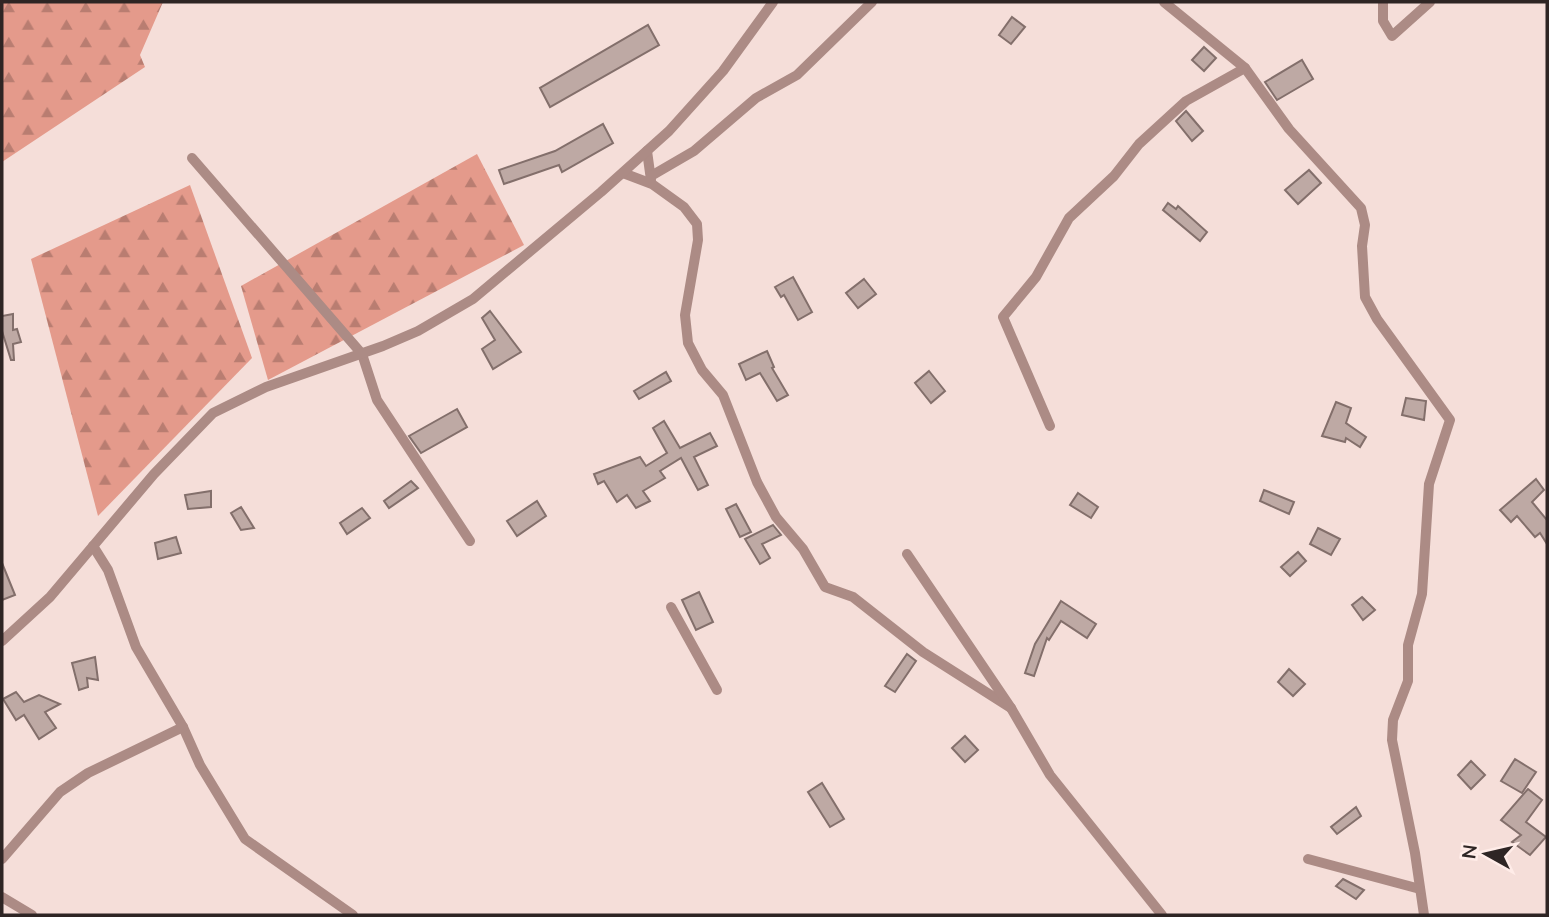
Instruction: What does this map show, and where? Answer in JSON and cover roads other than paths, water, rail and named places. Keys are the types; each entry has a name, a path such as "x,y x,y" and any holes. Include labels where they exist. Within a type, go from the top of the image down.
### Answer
{"street":[{"path":"2,640 50,597 163,463 213,414 266,387 362,354 418,331 473,299 647,151 723,71 773,2"},
{"path":"651,180 694,151 756,98 797,75 872,2"},
{"path":"1164,2 1245,68 1289,130 1361,208 1365,225 1362,246 1365,298 1450,420 1429,484 1422,594 1408,645 1408,681 1393,720 1393,756 1424,915"},
{"path":"1383,2 1383,21 1392,36 1430,2"},
{"path":"1050,426 1003,317 1036,277 1069,218 1114,176 1139,144 1186,101 1245,68"},
{"path":"647,151 651,180"},
{"path":"192,158 362,354 377,400 470,541"},
{"path":"623,173 651,180 684,207 697,224 698,240 685,315 688,342 702,370 723,395 757,482 776,516 803,549 825,587 853,597 923,652 1011,708"},
{"path":"93,546 108,570 136,647 183,727 200,765 245,839 353,915"},
{"path":"907,554 1011,708 1050,775 1162,915"},
{"path":"671,607 718,690"},
{"path":"2,859 60,792 88,773 183,727"},
{"path":"1308,859 1420,888"},
{"path":"2,897 32,915"}]}
